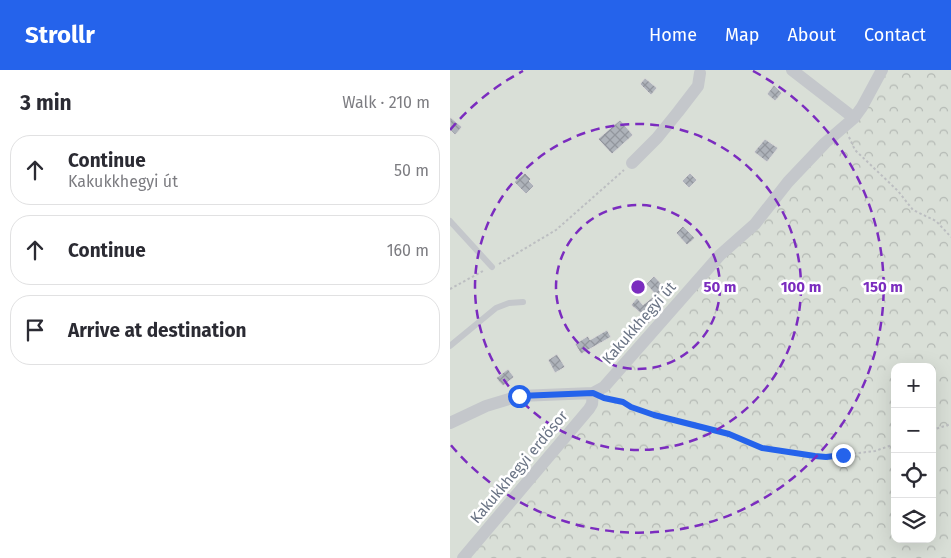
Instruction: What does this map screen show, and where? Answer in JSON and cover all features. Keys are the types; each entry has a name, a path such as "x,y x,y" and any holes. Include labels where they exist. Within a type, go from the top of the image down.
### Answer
{"street":[{"path":"792,70 850,121"},
{"name":"Kakukkhegyi út","path":"593,393 604,388 720,255 755,224 788,182 825,143 850,121 865,102 882,70"},
{"path":"632,163 657,138 698,86 699,71"},
{"path":"450,423 486,406 519,396 593,393"},
{"name":"Kakukkhegyi erdősor","path":"464,558 589,409 592,404 593,393"}],"lane":[{"path":"450,221 492,267"},
{"path":"450,346 496,308 509,303 523,302"}],"path":[{"path":"850,121 850,141 858,154 898,190 913,210 936,221 951,238"},
{"path":"450,289 502,263 556,230 632,163"},
{"path":"593,393 604,398 623,402 631,407 654,415 729,434 762,448 776,451 826,457 875,451 891,445"},
{"path":"936,429 951,424"}],"green space":[{"path":"450,70 882,70 868,97 593,399 463,558 450,558"},
{"path":"882,70 951,70 951,558 463,558 592,404"}],"building":[{"path":"645,78 657,88 651,95 640,84"},
{"path":"774,85 782,93 775,101 767,94"},
{"path":"450,117 462,127 455,135 450,130"},
{"path":"620,120 633,135 612,154 598,139"},
{"path":"765,139 778,148 767,162 754,152"},
{"path":"525,173 531,179 529,181 534,186 526,194 514,182"},
{"path":"690,173 697,180 689,188 682,181"},
{"path":"683,226 695,238 687,245 676,233"},
{"path":"654,276 665,288 657,296 646,284"},
{"path":"654,296 661,306 652,313 655,317 632,338 628,335 643,315 631,305 637,298 643,305"},
{"path":"607,330 611,337 581,354 575,344 588,336 590,340"},
{"path":"557,354 565,367 555,373 548,360"},
{"path":"508,369 514,377 503,386 496,378"}],"route":[{"path":"519,396 593,393 604,398 623,402 633,408 640,408 654,415 729,434 762,448 826,457 843,455"}]}
